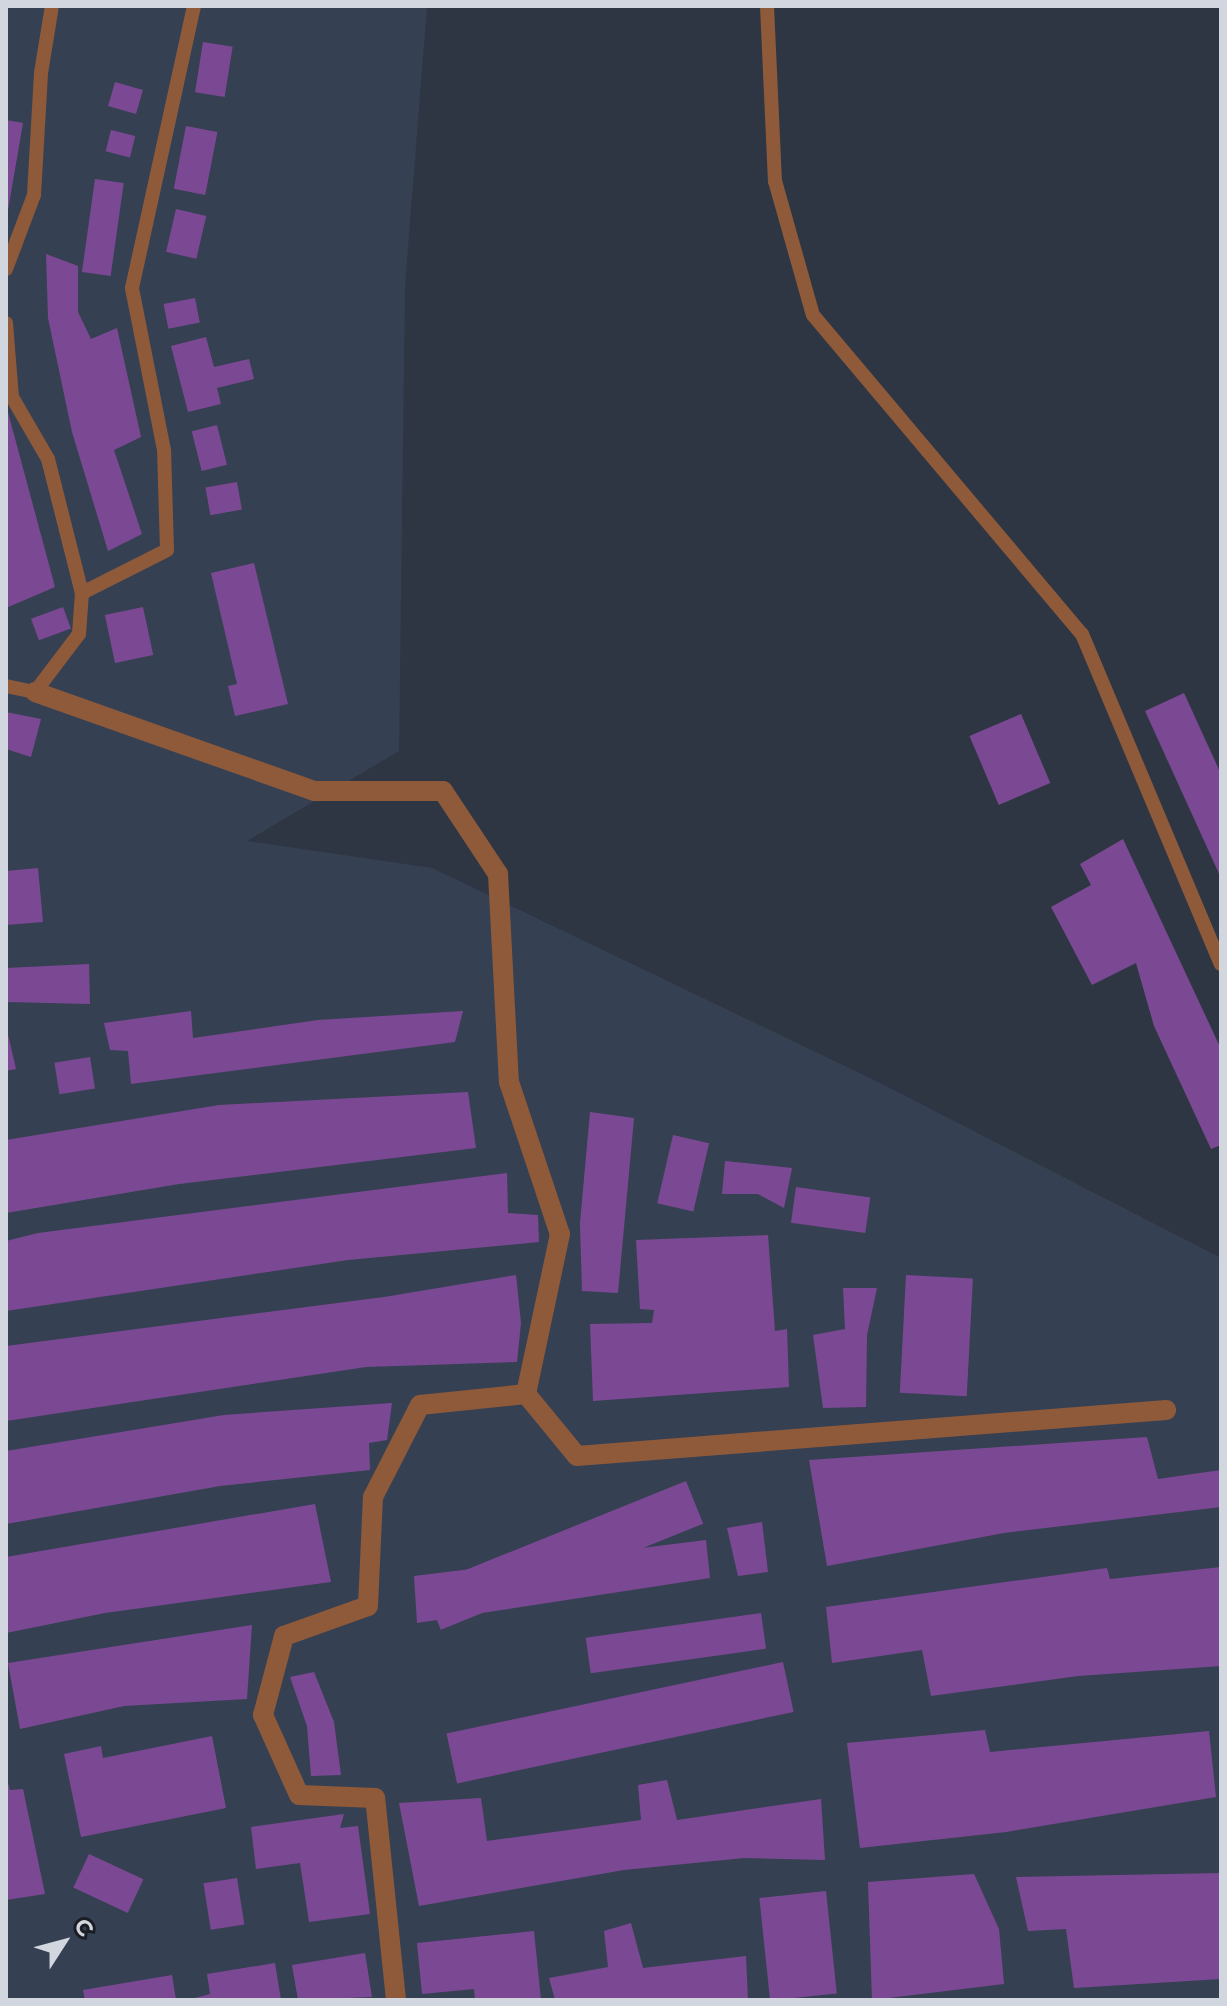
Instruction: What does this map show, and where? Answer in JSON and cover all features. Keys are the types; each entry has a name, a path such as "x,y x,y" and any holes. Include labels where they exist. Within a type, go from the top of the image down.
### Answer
{"street":[{"path":"35,692 314,791 443,791 498,874 509,1082 560,1234 526,1394"},
{"path":"526,1394 577,1456 1166,1410"},
{"path":"396,2000 375,1798 299,1795 263,1715 284,1636 368,1606 373,1497 420,1405 526,1394"}],"lane":[{"path":"6,269 34,195 41,73 52,6"},
{"path":"82,593 167,550 164,450 132,288 194,6"},
{"path":"767,6 775,181 813,315 1082,634 1221,964"},
{"path":"6,323 12,397 48,459 82,593 79,634 35,692 6,686"}],"shaded area":[{"path":"6,6 427,6 405,286 399,751 247,841 432,868 880,1083 1221,1258 1221,2000 6,2000"}],"building":[{"path":"203,42 233,47 225,97 195,92"},
{"path":"115,82 143,90 136,114 108,106"},
{"path":"6,120 23,123 7,216 6,216"},
{"path":"186,126 217,132 205,195 174,189"},
{"path":"111,130 135,136 130,157 106,151"},
{"path":"95,179 124,183 111,276 82,272"},
{"path":"176,209 206,216 196,259 166,252"},
{"path":"46,254 78,266 78,312 91,339 117,328 141,437 114,450 142,534 108,551 72,432 48,318"},
{"path":"195,298 200,323 168,329 164,304"},
{"path":"206,337 214,367 249,359 254,379 217,388 221,404 188,412 171,346"},
{"path":"6,405 55,587 6,608"},
{"path":"217,425 227,465 202,471 192,431"},
{"path":"237,482 242,510 210,515 205,488"},
{"path":"254,563 288,704 235,716 228,686 237,684 211,573"},
{"path":"63,607 71,629 39,640 31,619"},
{"path":"143,607 153,655 115,663 105,615"},
{"path":"1184,693 1221,774 1221,878 1145,711"},
{"path":"6,712 41,719 31,757 6,749"},
{"path":"1021,714 1050,783 999,805 969,736"},
{"path":"1123,839 1221,1049 1221,1145 1211,1149 1154,1026 1136,963 1092,985 1051,907 1091,885 1080,864"},
{"path":"38,868 43,922 6,925 6,871"},
{"path":"89,964 90,1004 6,1002 6,968"},
{"path":"191,1011 193,1038 318,1020 463,1011 455,1042 131,1084 128,1051 110,1050 104,1023"},
{"path":"6,1026 16,1069 6,1071"},
{"path":"90,1057 95,1089 59,1094 54,1063"},
{"path":"468,1092 476,1148 179,1184 6,1213 6,1140 219,1105"},
{"path":"590,1112 634,1118 618,1293 582,1291 580,1223"},
{"path":"673,1135 709,1143 693,1212 657,1203"},
{"path":"725,1161 792,1168 784,1208 758,1194 722,1194"},
{"path":"507,1173 508,1213 538,1215 539,1242 348,1260 6,1311 6,1241 38,1233"},
{"path":"796,1187 870,1197 865,1233 791,1223"},
{"path":"768,1235 775,1331 787,1329 789,1387 593,1401 590,1324 652,1323 654,1310 640,1309 636,1240"},
{"path":"516,1275 521,1323 517,1362 366,1367 6,1421 6,1346 384,1297"},
{"path":"906,1275 973,1279 967,1396 900,1393"},
{"path":"843,1288 877,1288 867,1335 866,1407 823,1408 813,1335 845,1329"},
{"path":"392,1403 387,1440 369,1443 370,1470 220,1486 6,1524 6,1451 224,1415"},
{"path":"1147,1437 1158,1479 1221,1470 1221,1507 1004,1533 827,1566 809,1460"},
{"path":"686,1481 703,1524 441,1630 424,1587"},
{"path":"315,1504 331,1582 105,1613 6,1633 6,1557"},
{"path":"762,1522 768,1572 738,1576 727,1528"},
{"path":"706,1540 710,1578 417,1623 414,1576"},
{"path":"1221,1567 1221,1666 1078,1676 931,1696 922,1650 832,1663 826,1607 1107,1568 1110,1579"},
{"path":"761,1613 766,1649 591,1673 586,1638"},
{"path":"252,1625 247,1699 124,1706 20,1729 8,1663"},
{"path":"783,1662 794,1712 457,1783 447,1734"},
{"path":"314,1672 334,1722 341,1775 311,1776 307,1726 290,1677"},
{"path":"985,1730 990,1752 1209,1731 1216,1797 1006,1832 860,1848 847,1743"},
{"path":"212,1736 226,1808 81,1837 64,1754 101,1746 103,1758"},
{"path":"6,1776 10,1790 23,1789 45,1894 6,1900"},
{"path":"667,1780 677,1820 821,1799 825,1860 744,1858 624,1870 419,1906 399,1803 481,1798 487,1841 641,1820 638,1785"},
{"path":"344,1814 340,1828 358,1826 370,1914 309,1922 300,1863 256,1869 251,1827"},
{"path":"89,1854 143,1879 128,1913 73,1888"},
{"path":"1221,1873 1221,1979 1074,1988 1066,1929 1028,1931 1016,1877"},
{"path":"974,1874 999,1929 1004,1984 872,2000 868,1882"},
{"path":"237,1878 244,1924 211,1930 203,1883"},
{"path":"826,1891 837,1993 770,2000 759,1898"},
{"path":"631,1923 643,1968 746,1956 748,2000 555,2000 549,1978 608,1967 604,1931"},
{"path":"534,1931 541,2000 475,2000 474,1989 422,1994 417,1943"},
{"path":"365,1953 372,1997 298,2000 292,1965"},
{"path":"275,1963 281,2000 187,2000 210,1994 207,1974"},
{"path":"172,1975 176,2000 85,2000 83,1990"}]}
